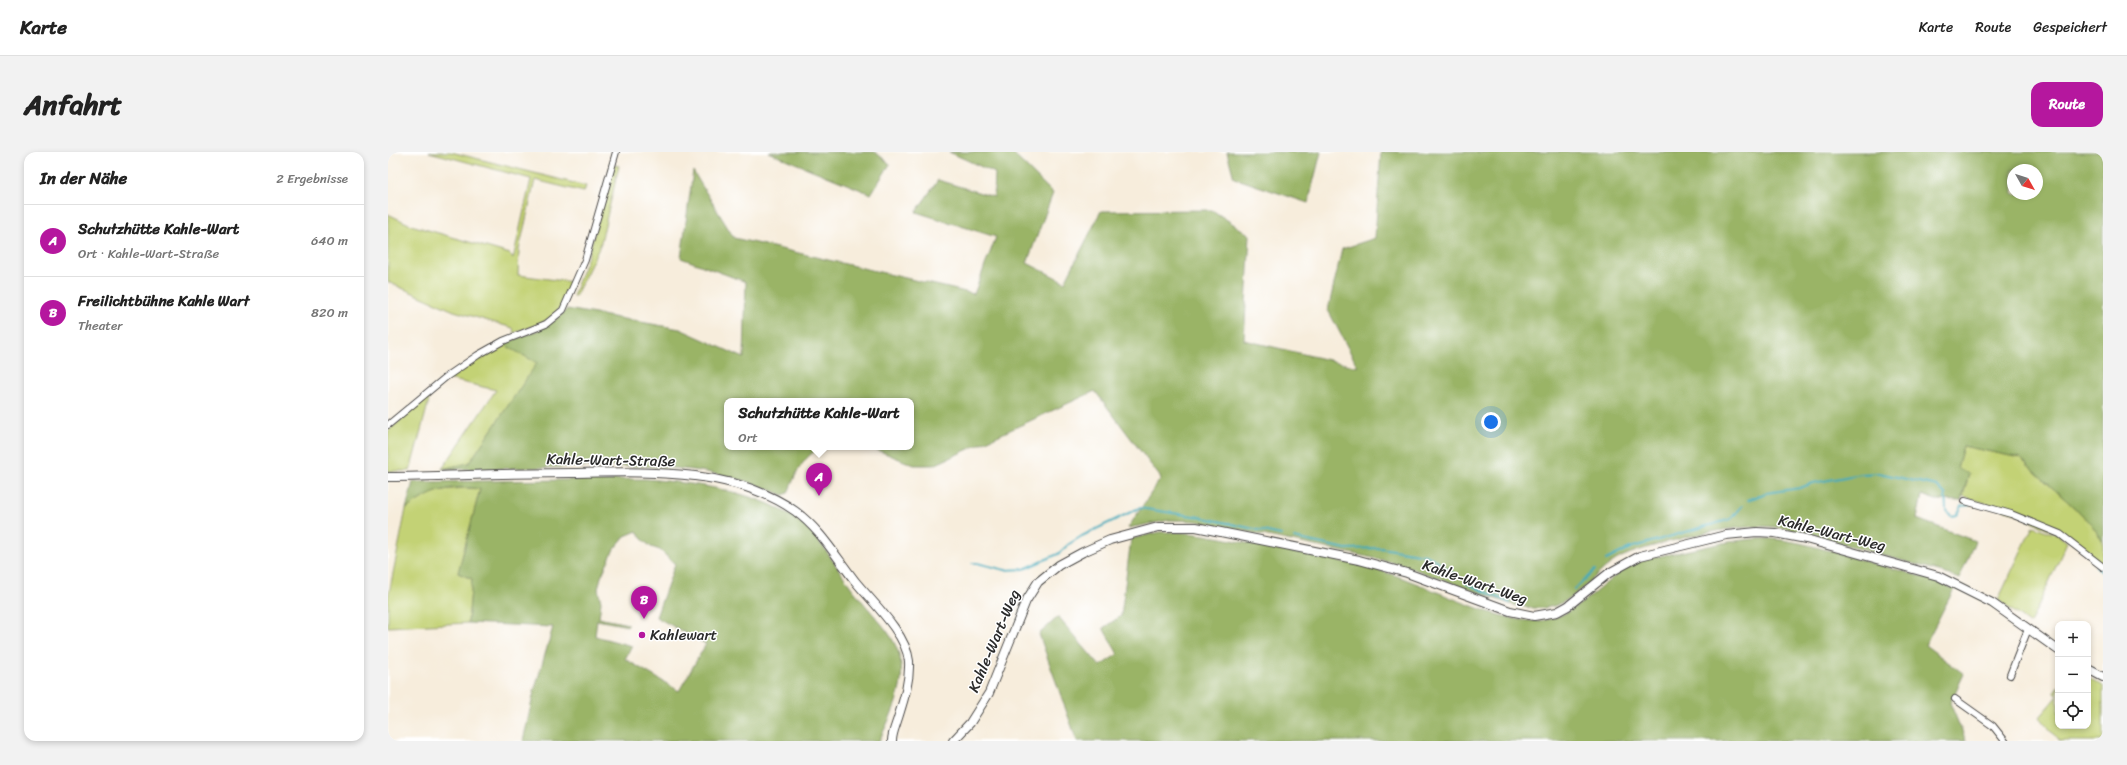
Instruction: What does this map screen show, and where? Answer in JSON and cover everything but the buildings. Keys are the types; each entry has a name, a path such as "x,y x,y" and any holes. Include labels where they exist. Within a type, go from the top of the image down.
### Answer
{"street":[{"path":"388,424 446,377 478,355 503,341 546,324 563,310 585,260 616,152"},
{"name":"Kahle-Wart-Straße","path":"388,477 464,474 646,472 685,475 722,481 777,500 796,512 823,537 856,582 889,622 905,647 909,659 909,676 892,741"},
{"path":"1965,501 2011,514 2060,534 2103,567"},
{"name":"Kahle-Wart-Weg","path":"953,741 970,723 989,693 1026,601 1038,582 1059,565 1083,552 1116,538 1158,527 1196,527 1359,560 1407,573 1510,611 1534,616 1557,612 1568,606 1609,573 1640,556 1726,535 1757,532 1775,533 1832,546 1938,576 1987,600 2055,648"},
{"path":"2010,675 2028,629"},
{"path":"2091,671 2103,677"},
{"path":"1955,699 1993,726 2005,741"}],"green space":[{"path":"429,152 451,152 586,186 584,192 535,180 519,250 518,275 572,282 563,304 551,317 536,325 514,333 513,328 454,311 388,282 388,214 411,225 510,254 513,259 531,179"},
{"path":"768,152 875,152 890,164 871,194"},
{"path":"949,152 1011,152 1053,193 1027,263 1065,282 1101,211 1212,210 1250,235 1244,340 1358,367 1328,310 1342,249 1375,238 1381,152 2103,152 2103,541 2089,521 2020,458 1963,446 1957,468 1969,474 1961,501 1936,500 1922,495 1917,519 1975,541 1959,579 1939,571 1800,531 1776,527 1743,527 1687,537 1630,553 1610,564 1579,591 1562,603 1543,608 1526,607 1510,604 1397,563 1196,521 1170,520 1128,528 1161,478 1095,391 934,465 914,465 877,450 914,450 914,398 724,398 724,450 816,450 804,461 788,493 783,495 731,477 706,472 654,467 600,466 442,469 469,463 537,363 503,344 546,326 567,309 680,329 744,358 746,282 681,258 693,171 734,238 974,294 996,237 916,212 938,180 994,197 995,173"},
{"path":"1227,152 1321,152 1308,203 1234,178"},
{"path":"614,165 619,166 600,246 575,297 573,296 588,256"},
{"path":"503,344 538,363 469,463 442,469 496,390 448,379"},
{"path":"431,393 410,471 388,471 388,431"},
{"path":"1963,446 2020,458 2089,521 2103,541 2103,566 2069,539 2013,512 1963,496 1969,474 1957,468"},
{"path":"645,479 686,483 730,492 773,506 791,516 807,528 821,544 851,588 887,631 895,645 900,659 902,672 900,686 897,700 879,741 523,741 534,692 553,627 468,623 472,579 458,573 480,489 459,488 441,491 424,498 406,509 413,482","holes":["637,531 641,538 651,547 660,550 675,564 656,617 706,644 679,691 625,659 632,646 595,636 597,620 628,626 628,624 599,618 601,602 598,589 601,577 614,549 625,536"]},
{"path":"465,488 480,489 458,573 472,579 468,623 388,627 388,598 406,509 428,495 440,491"},
{"path":"2033,526 2058,535 2067,542 2030,624 1998,600"},
{"path":"1160,532 1207,535 1367,567 1394,575 1482,610 1517,619 1533,621 1549,619 1563,614 1577,606 1627,568 1646,559 1658,556 1751,539 1773,539 1835,552 1913,574 1954,589 1925,645 1964,674 1950,703 1966,741 1077,741 1039,634 1058,617 1100,666 1118,654 1103,628 1121,616 1131,539"},
{"path":"2091,679 2103,686 2103,741 2059,741 2040,717 2055,700 2055,729 2091,729"}],"waterway":[{"path":"1748,500 1766,493 1800,488 1813,483 1861,474 1879,473 1937,486 1945,494 1946,509 1951,516 1957,515 1962,506 1970,505"},
{"path":"1606,560 1630,548 1731,519 1742,506"},
{"path":"972,563 1005,570 1024,569 1058,554 1069,544 1082,536 1139,508 1200,517 1281,535"},
{"path":"1294,538 1346,549 1381,548 1425,555 1432,558 1457,576"},
{"path":"2096,566 2103,572"},
{"path":"1574,590 1595,570"},
{"path":"1466,583 1510,603"}],"place":[{"name":"Schutzhütte Kahle-Wart","path":"819,496"},
{"name":"Freilichtbühne Kahle Wart","path":"644,619"},
{"name":"Kahlewart","path":"642,635"}]}
